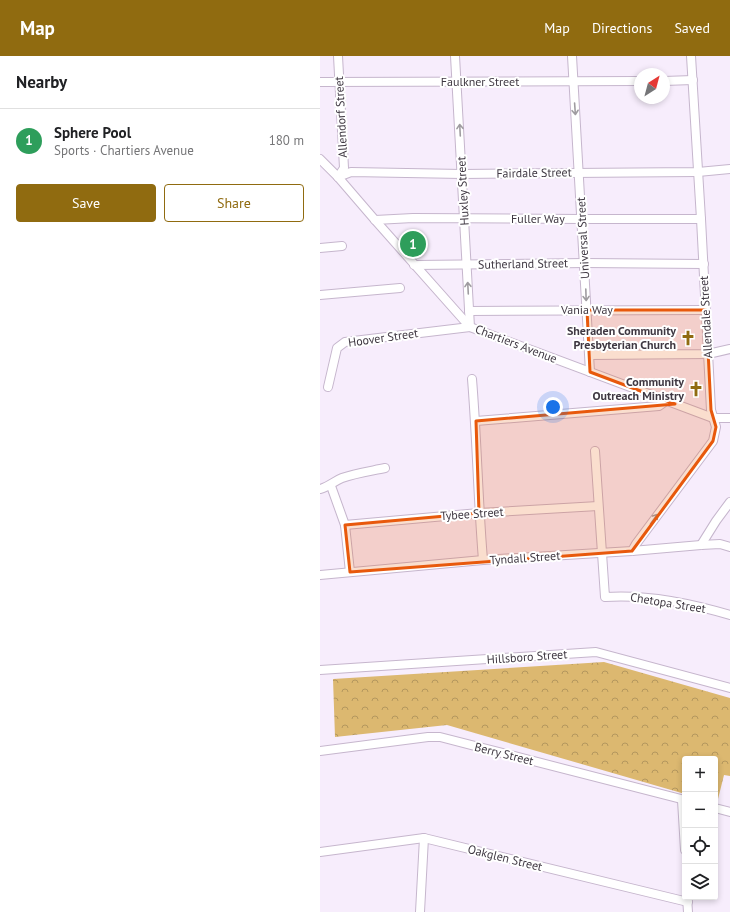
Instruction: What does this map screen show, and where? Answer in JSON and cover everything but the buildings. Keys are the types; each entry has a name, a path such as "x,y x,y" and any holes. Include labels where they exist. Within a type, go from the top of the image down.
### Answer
{"street":[{"name":"Allendorf Street","path":"338,56 344,168 338,177"},
{"name":"Huxley Street","path":"455,56 470,327"},
{"name":"Universal Street","path":"572,56 585,263 590,372"},
{"name":"Allendale Street","path":"632,551 640,538 713,441 716,427 710,410 704,264 691,56"},
{"path":"670,81 693,80"},
{"name":"Faulkner Street","path":"320,82 634,81"},
{"name":"Chartiers Avenue","path":"320,159 338,177 470,327 713,418 730,418"},
{"name":"Fairdale Street","path":"338,177 351,172 462,174 698,172 730,169"},
{"name":"Fuller Way","path":"375,220 413,218 701,218"},
{"path":"320,248 342,246"},
{"name":"Sutherland Street","path":"414,265 585,263 704,264"},
{"path":"320,295 400,288"},
{"name":"Vania Way","path":"469,311 706,310"},
{"name":"Hoover Street","path":"328,387 337,348 345,342 470,327"},
{"path":"590,355 708,354 730,349"},
{"path":"472,380 476,421 479,513 484,560"},
{"path":"476,421 659,406 666,401"},
{"path":"595,451 602,553"},
{"path":"320,489 330,486 337,480 345,477 385,468"},
{"path":"330,486 345,525 350,572"},
{"path":"701,545 730,502"},
{"name":"Tybee Street","path":"345,525 479,513 598,506"},
{"name":"Tyndall Street","path":"320,575 484,560 632,551 701,545 720,544 730,547"},
{"name":"Chetopa Street","path":"602,553 605,597 641,596 730,615"},
{"name":"Hillsboro Street","path":"320,670 596,652 730,688"},
{"name":"Berry Street","path":"320,751 428,737 440,738 682,799"},
{"path":"718,809 730,812"},
{"path":"420,912 424,838"},
{"name":"Oakglen Street","path":"320,852 424,838 682,898"},
{"path":"687,900 688,912"}],"highlighted area":[{"path":"587,310 706,310 711,410 716,427 713,441 632,551 350,572 345,525 479,513 476,421 675,404 590,372"}],"green space":[{"path":"604,662 730,698 730,776 724,775 718,799 718,756 682,756 682,793 447,725 335,737 333,679"}],"place":[{"name":"Sphere Pool","path":"413,244"},
{"name":"Sheraden Community Presbyterian Church","path":"688,338"},
{"name":"Community Outreach Ministry","path":"696,389"}]}
